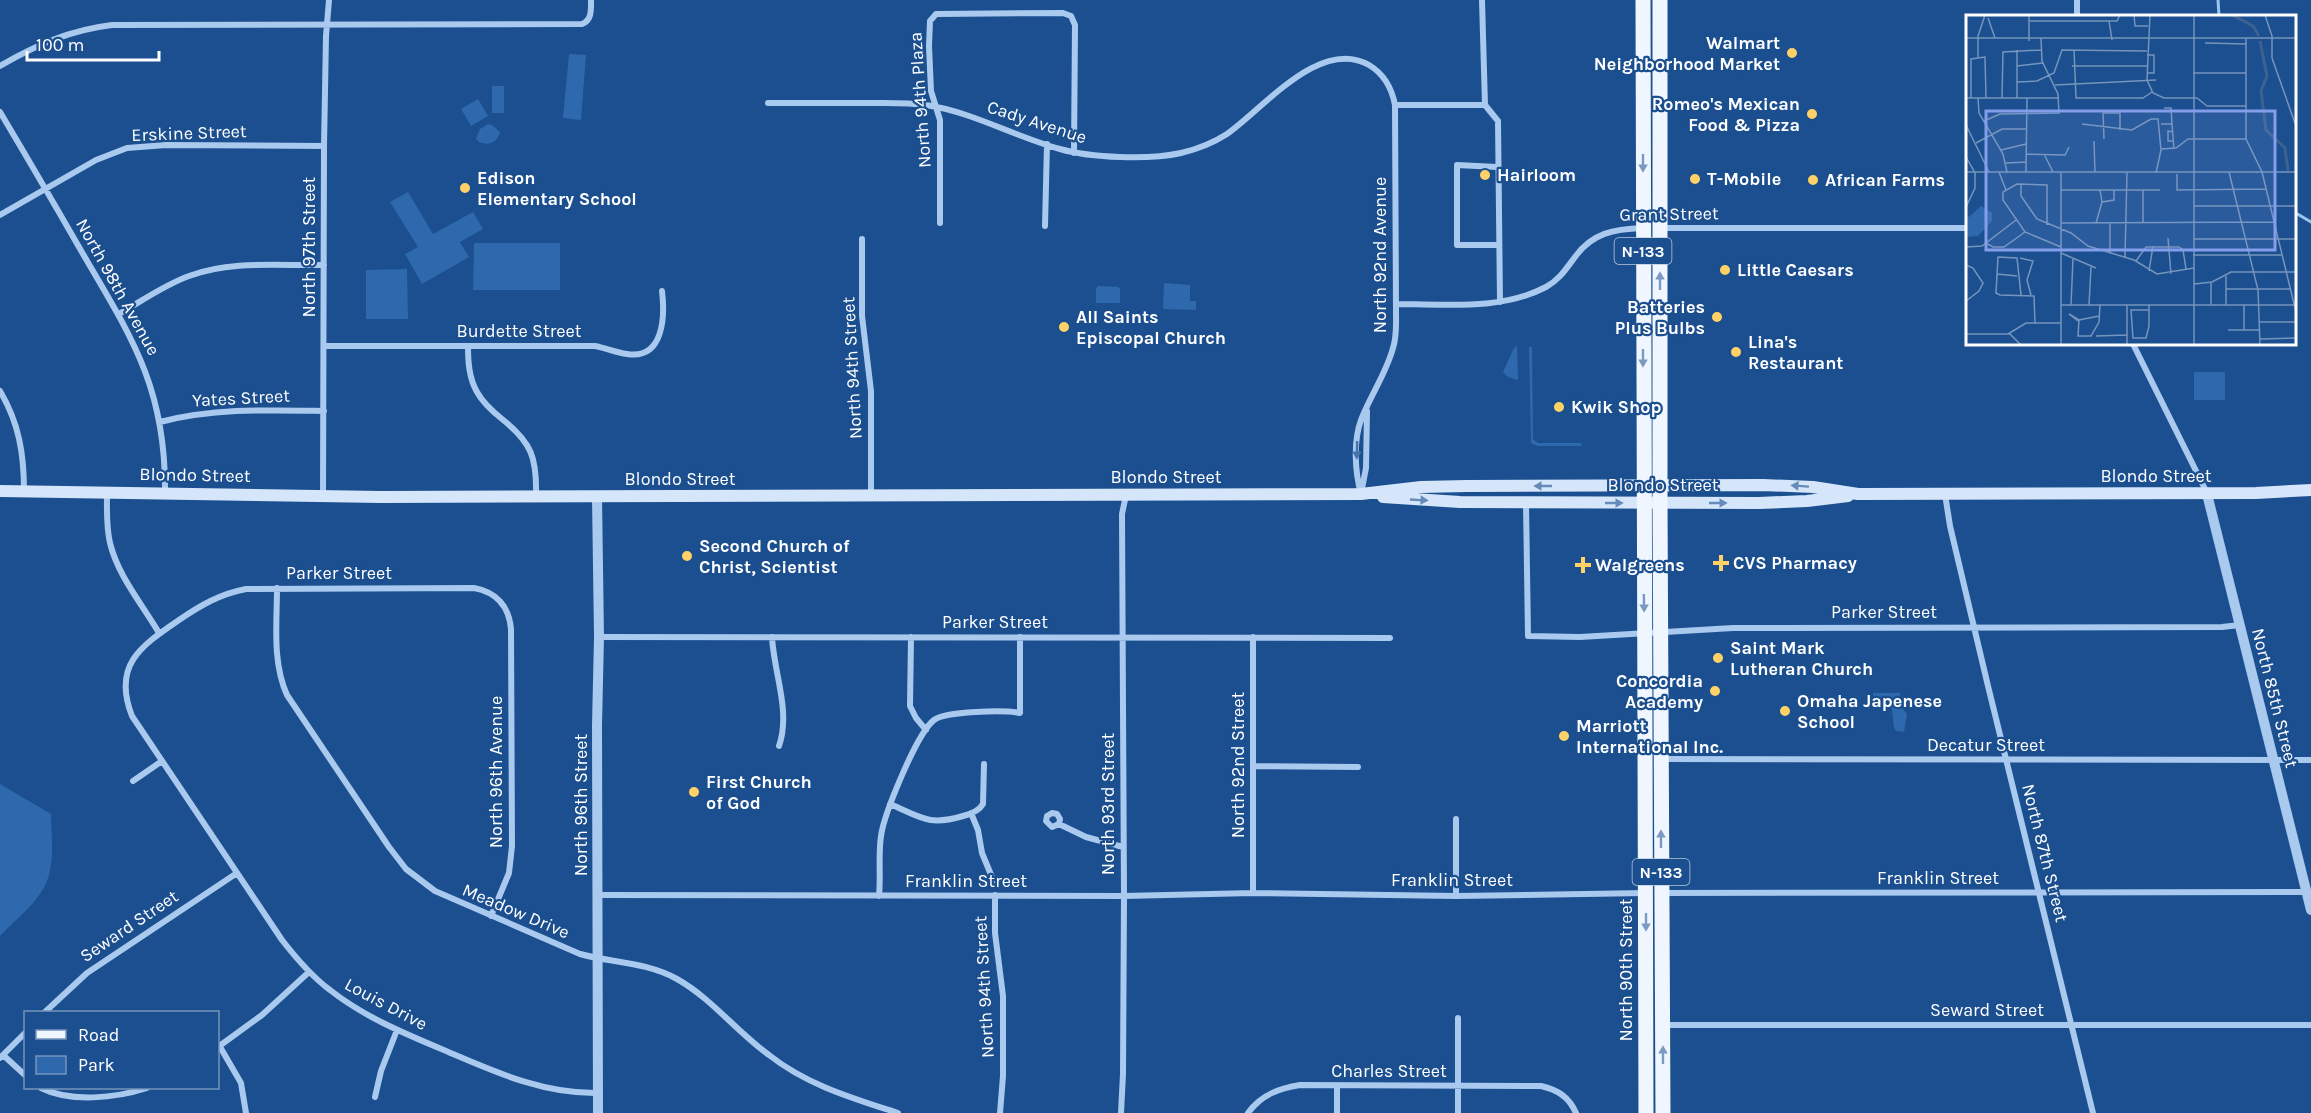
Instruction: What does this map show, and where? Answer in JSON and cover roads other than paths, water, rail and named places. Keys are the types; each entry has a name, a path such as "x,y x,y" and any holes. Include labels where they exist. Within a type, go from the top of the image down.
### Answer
{"main road":[{"name":"North 90th Street","path":"1643,0 1644,633 1654,893 1662,1025 1663,1113"},
{"name":"North 90th Street","path":"1646,1113 1661,759 1660,0"},
{"name":"Blondo Street","path":"1361,494 1441,486 1793,486 1858,494 2207,494 2311,490"},
{"name":"Blondo Street","path":"0,491 536,497 1361,494 1449,502 1643,503 1791,502 1824,500 1858,494"}],"street":[{"name":"North 97th Street","path":"323,495 324,146 329,0"},
{"path":"0,66 44,42 97,27 127,24 584,23 590,16 591,0"},
{"path":"1482,0 1485,105 1498,121 1500,302"},
{"name":"North 94th Plaza","path":"940,223 940,120 930,91 929,46 930,21 936,14 1063,13 1071,16 1075,25 1074,153"},
{"name":"Cady Avenue","path":"768,103 898,103 936,107 966,115 1074,153 1158,156 1174,155 1201,147 1227,134 1307,71 1332,59 1349,58 1373,67 1386,81 1395,102"},
{"path":"1395,102 1485,105"},
{"name":"North 92nd Avenue","path":"1361,494 1366,468 1368,407 1394,347 1396,304 1395,102"},
{"name":"North 98th Avenue","path":"0,112 119,314 148,374 160,422 165,456 165,492"},
{"path":"1046,226 1047,144"},
{"name":"Erskine Street","path":"0,215 96,160 136,146 324,146"},
{"path":"1497,167 1457,165 1457,245 1499,245"},
{"name":"Grant Street","path":"1396,304 1472,304 1500,302 1526,295 1550,284 1586,244 1599,235 1614,230 1643,228 1966,228"},
{"name":"North 94th Street","path":"862,239 862,316 871,391 872,495"},
{"path":"119,314 173,283 209,270 237,266 324,265"},
{"name":"Burdette Street","path":"324,346 595,346 626,354 641,353 653,346 660,334 664,306 662,291"},
{"path":"2133,345 2207,494"},
{"path":"468,346 470,374 476,391 490,410 519,434 531,451 536,466 536,497"},
{"path":"0,391 18,427 23,458 24,491"},
{"name":"Yates Street","path":"160,422 187,415 219,411 324,411"},
{"path":"107,491 108,530 115,557 125,578 159,633"},
{"name":"North 87th Street","path":"1945,494 1950,526 2093,1113"},
{"name":"North 85th Street","path":"2207,494 2311,910"},
{"name":"North 93rd Street","path":"1121,1113 1124,896 1122,514 1126,495"},
{"name":"North 96th Street","path":"597,497 598,1113"},
{"name":"Parker Street","path":"1526,502 1528,636 1580,637 1741,628 2222,627 2240,625"},
{"name":"Parker Street","path":"159,633 220,595 246,589 277,588 474,588 491,593 499,599 507,611 510,624"},
{"name":"Meadow Drive","path":"277,588 278,663 280,676 288,695 388,847 406,869 435,891 580,954 599,960 646,966 677,979 698,994 769,1056 791,1071 831,1090 898,1113"},
{"name":"North 96th Avenue","path":"491,916 509,873 512,846 510,624"},
{"name":"Louis Drive","path":"159,633 143,645 133,657 126,676 125,689 132,716 282,940 309,972 351,1005 397,1030 521,1082 556,1089 598,1093"},
{"name":"Parker Street","path":"599,637 1390,638"},
{"path":"772,637 784,717 779,746"},
{"path":"911,637 910,706 926,730"},
{"path":"879,896 881,834 890,804 921,736 932,721 946,715 1020,713 1020,637"},
{"name":"North 92nd Street","path":"1253,637 1253,893"},
{"name":"Decatur Street","path":"1661,759 2311,760"},
{"path":"133,781 162,761"},
{"path":"890,804 935,821 949,821 971,813 983,804 984,764"},
{"path":"1253,766 1358,767"},
{"path":"971,813 978,830 982,853 994,882"},
{"path":"1456,819 1456,896"},
{"path":"1059,824 1086,837 1123,847"},
{"name":"Seward Street","path":"46,1011 87,973 237,873"},
{"name":"Franklin Street","path":"598,895 1124,896 1253,893 1456,896 1654,893 2307,892"},
{"name":"North 94th Street","path":"995,895 995,933 1003,996 1003,1084 1000,1113"},
{"path":"219,1045 262,1015 309,972"},
{"path":"1458,1018 1458,1113"},
{"name":"Seward Street","path":"1662,1025 2311,1025"},
{"path":"375,1097 381,1071 397,1030"},
{"path":"24,1034 1,1057 24,1074"},
{"path":"219,1048 241,1083 246,1113"},
{"name":"Charles Street","path":"1248,1113 1265,1096 1279,1089 1300,1085 1538,1086 1558,1092 1567,1098 1576,1113"},
{"path":"1337,1086 1338,1113"},
{"path":"44,1089 57,1094 79,1096 120,1094 142,1089"}],"waterway":[{"path":"2218,0 2219,15"},
{"path":"2296,213 2311,222"}],"place":[{"name":"Walmart Neighborhood Market","path":"1792,53"},
{"name":"Romeo's Mexican Food & Pizza","path":"1812,114"},
{"name":"Hairloom","path":"1485,175"},
{"name":"T-Mobile","path":"1695,179"},
{"name":"African Farms","path":"1813,180"},
{"name":"Edison Elementary School","path":"465,188"},
{"name":"Little Caesars","path":"1725,270"},
{"name":"Batteries Plus Bulbs","path":"1717,317"},
{"name":"All Saints Episcopal Church","path":"1064,327"},
{"name":"Lina's Restaurant","path":"1736,352"},
{"name":"Kwik Shop","path":"1559,407"},
{"name":"Second Church of Christ, Scientist","path":"687,556"},
{"name":"CVS Pharmacy","path":"1721,563"},
{"name":"Walgreens","path":"1583,565"},
{"name":"Saint Mark Lutheran Church","path":"1718,658"},
{"name":"Concordia Academy","path":"1715,691"},
{"name":"Omaha Japenese School","path":"1785,711"},
{"name":"Marriott International Inc.","path":"1564,736"},
{"name":"First Church of God","path":"694,792"}]}
